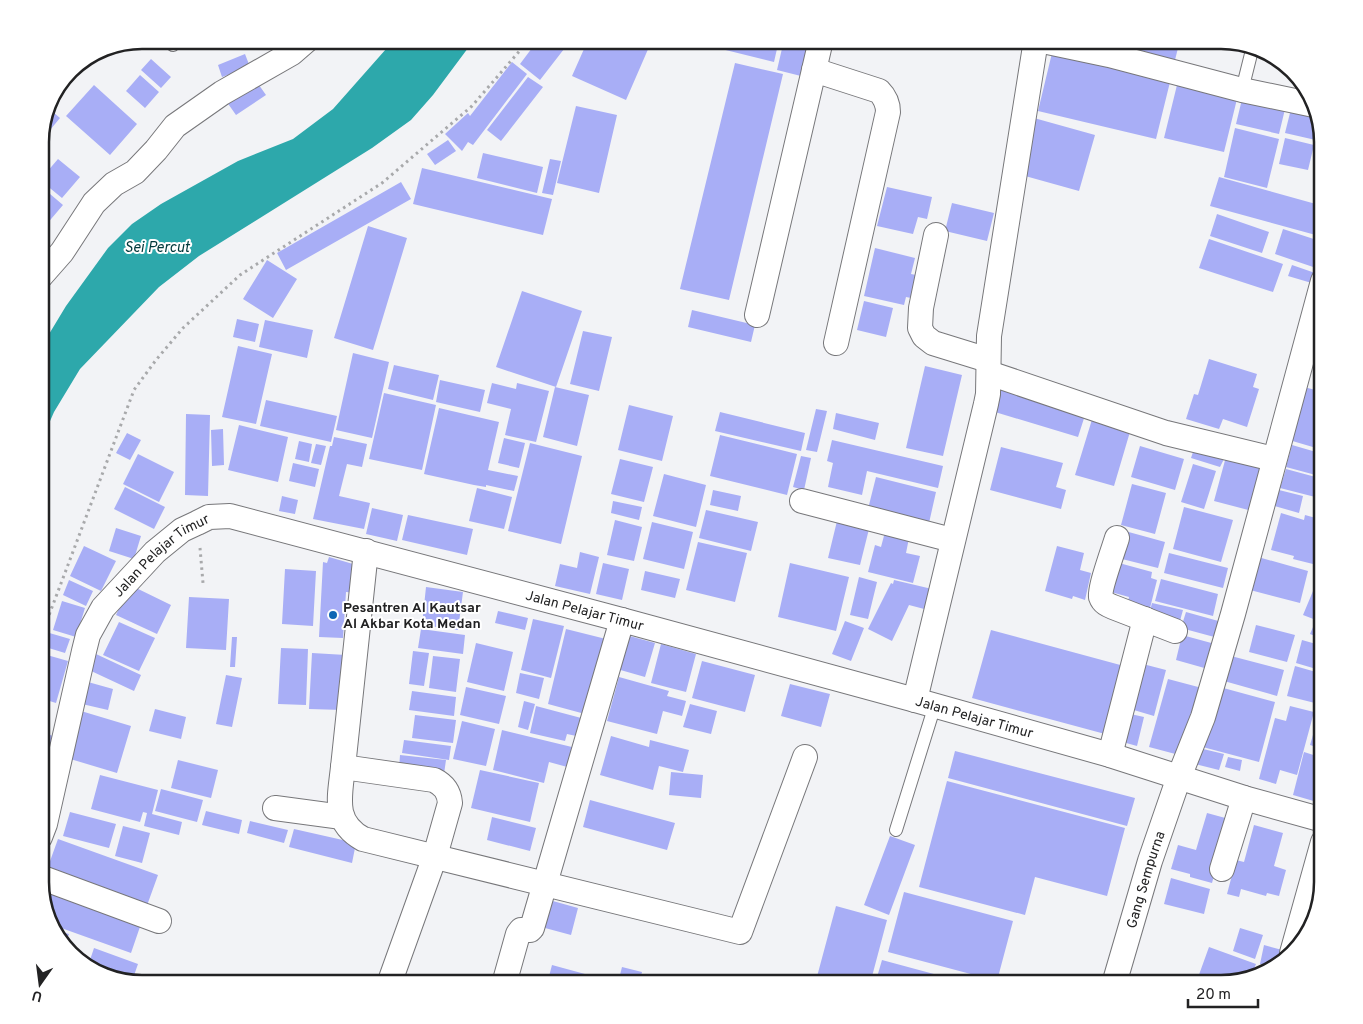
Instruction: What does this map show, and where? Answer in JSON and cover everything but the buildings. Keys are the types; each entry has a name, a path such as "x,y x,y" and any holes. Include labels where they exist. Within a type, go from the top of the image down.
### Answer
{"street":[{"path":"49,266 67,245 94,203 114,184 135,172 175,126 222,93 297,49"},
{"path":"757,315 819,49"},
{"path":"925,702 952,540 986,404 989,336 1036,49"},
{"path":"1116,49 1242,90 1306,102"},
{"path":"814,70 879,91 884,96 888,106 836,343"},
{"path":"936,234 921,308 920,328 924,336 933,342 988,366 1166,433 1274,459"},
{"name":"Gang Sempurna","path":"1117,975 1150,861 1179,777 1203,717 1233,614 1314,314"},
{"path":"802,501 952,540"},
{"name":"Jalan Pelajar Timur","path":"49,806 88,635 103,608 155,552 182,530 209,517 230,516 925,702 1110,755 1244,798 1314,817"},
{"path":"1118,538 1101,596 1106,604 1175,631"},
{"path":"366,551 340,796 342,817 351,831 363,839 740,932 806,757"},
{"path":"507,975 518,934 521,930 530,930 532,928 622,620"},
{"path":"1110,755 1145,620"},
{"path":"343,767 434,780 441,784 448,793 450,803 435,856 392,975"},
{"path":"1222,869 1244,798"},
{"path":"274,808 342,817"},
{"path":"1297,937 1314,874"},
{"path":"49,880 159,921"}],"lane":[{"path":"1242,90 1251,54"},
{"path":"896,830 925,702"}],"path":[{"path":"49,615 134,390 156,360 183,328 240,275 382,183 472,106 521,49"},
{"path":"197,523 203,583"}],"water":[{"name":"Sei Percut","path":"386,49 467,49 433,95 411,120 372,148 199,256 159,287 80,369 49,423 49,334 66,306 108,248 132,224 161,204 238,161 293,139 333,109"}],"place":[{"name":"Pesantren Al Kautsar Al Akbar Kota Medan","path":"333,615"}]}
